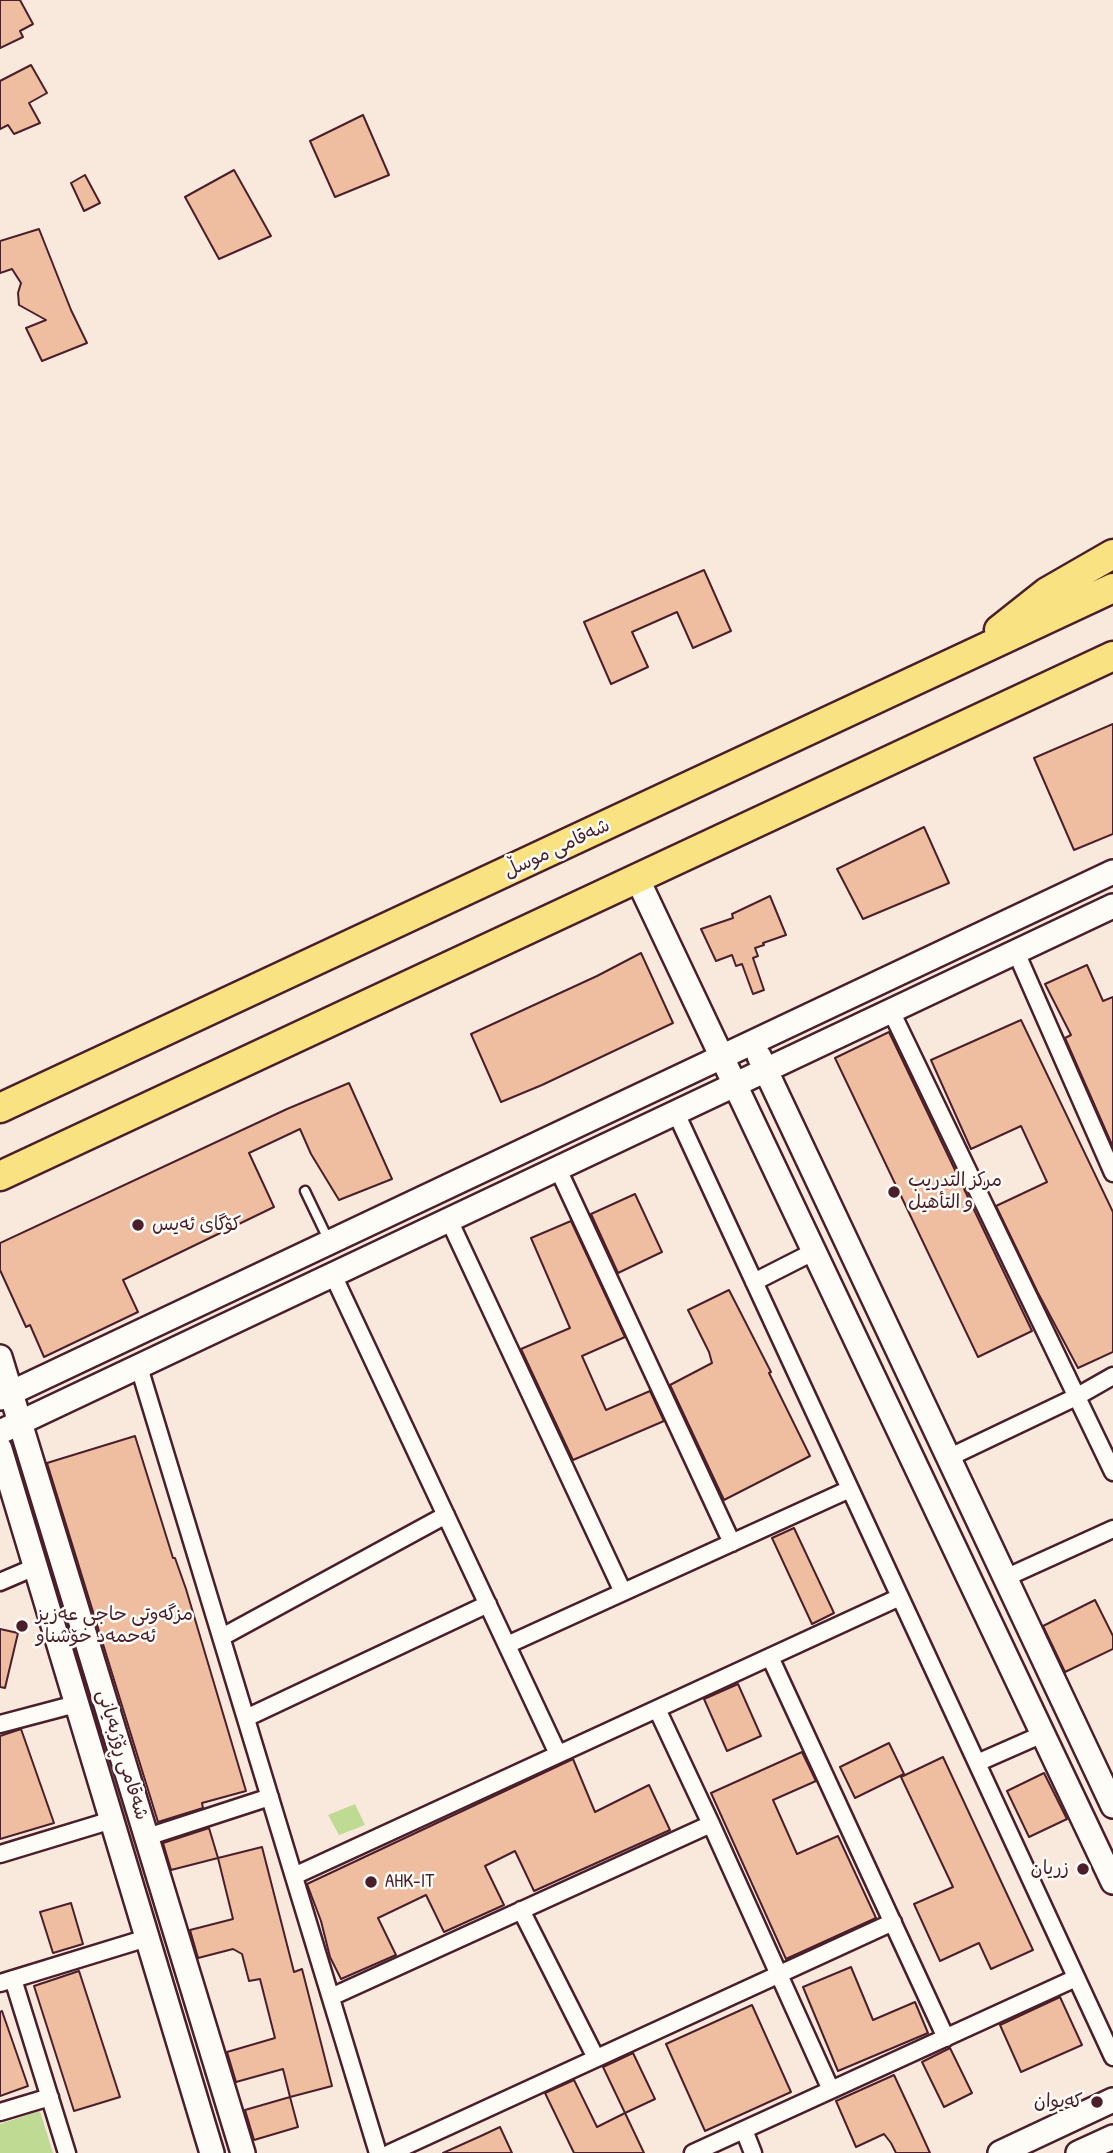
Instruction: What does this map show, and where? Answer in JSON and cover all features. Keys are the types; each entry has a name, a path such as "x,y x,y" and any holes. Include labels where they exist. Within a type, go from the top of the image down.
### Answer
{"highway":[{"path":"979,651 1016,615 1113,538"},
{"path":"1048,592 1113,554"},
{"name":"شەقامی موسڵ","path":"0,1108 1113,588"},
{"path":"0,1176 1113,656"}],"street":[{"path":"6,1395 1113,872"},
{"path":"638,878 1113,1882"},
{"path":"10,1427 1113,906"},
{"path":"1016,953 1113,1173"},
{"path":"891,1011 1113,1472"},
{"path":"752,1042 1113,1807"},
{"path":"676,1113 1113,2057"},
{"path":"558,1168 732,1543"},
{"path":"384,1217 398,1244"},
{"path":"449,1220 623,1592"},
{"path":"754,1282 815,1251"},
{"path":"333,1275 558,1754"},
{"name":"شەقامی ڕۆژبەیانی","path":"0,1357 10,1427 147,1837 243,2153"},
{"path":"139,1367 378,2153"},
{"path":"948,1458 1076,1397 1113,1376"},
{"name":"شەقامی ڕۆژبەیانی","path":"0,1449 212,2153"},
{"path":"507,1645 850,1489"},
{"path":"222,1637 446,1515"},
{"path":"1005,1578 1113,1529"},
{"path":"0,1582 35,1567"},
{"path":"294,1876 900,1597"},
{"path":"246,1718 488,1604"},
{"path":"770,1657 946,2038"},
{"path":"1027,1702 1057,1688"},
{"path":"0,1724 76,1704"},
{"path":"657,1709 831,2090"},
{"path":"977,1763 1043,1734"},
{"path":"147,1837 270,1797"},
{"path":"0,1854 111,1820"},
{"path":"331,1997 711,1824"},
{"path":"521,1910 596,2057"},
{"path":"390,2153 893,1922"},
{"path":"67,2153 50,2096 7,1981 147,1938"},
{"path":"693,2153 1076,1978"},
{"path":"180,2047 208,2038"},
{"path":"0,2112 50,2096"},
{"path":"1000,2153 1113,2100"},
{"path":"744,2130 753,2153"},
{"path":"1081,2152 1113,2137"}],"lane":[{"path":"304,1191 329,1242"}],"green space":[{"path":"355,1804 365,1825 339,1835 328,1815"},
{"path":"40,2111 53,2153 0,2153 0,2124"}],"building":[{"path":"0,0 20,0 33,24 20,31 23,37 0,48"},
{"path":"31,65 47,93 29,103 40,123 14,134 8,125 0,129 0,81"},
{"path":"363,115 389,175 335,197 310,141"},
{"path":"234,170 271,236 219,259 185,197"},
{"path":"85,175 100,203 84,211 71,183"},
{"path":"39,229 87,343 42,361 26,328 46,320 19,305 21,283 12,269 0,273 0,241"},
{"path":"704,570 731,631 693,648 677,612 632,632 648,667 611,684 584,622"},
{"path":"1113,724 1113,834 1074,850 1034,758"},
{"path":"924,827 949,883 863,919 837,869"},
{"path":"770,896 786,935 755,948 758,956 753,958 764,990 753,994 742,964 736,966 732,955 716,961 701,929 733,918 732,914"},
{"path":"641,953 673,1023 501,1102 471,1034"},
{"path":"1087,965 1103,1001 1113,997 1113,1147 1065,1038 1071,1035 1045,984"},
{"path":"1021,1020 1113,1212 1113,1352 1078,1368 996,1206 1047,1182 1021,1126 971,1149 931,1060"},
{"path":"889,1032 1032,1331 978,1357 835,1058"},
{"name":"کۆگای ئەیس","path":"349,1083 392,1179 339,1200 311,1154 300,1129 249,1153 274,1207 123,1280 138,1312 44,1357 30,1325 26,1327 0,1270 0,1243 287,1109"},
{"path":"635,1194 662,1252 618,1273 591,1214"},
{"path":"571,1221 625,1337 582,1356 606,1410 650,1391 664,1421 573,1460 521,1349 570,1328 531,1238"},
{"path":"729,1290 810,1456 724,1500 670,1385 712,1363 688,1310"},
{"path":"135,1436 173,1558 186,1589 246,1791 202,1803 203,1808 158,1822 47,1463"},
{"path":"794,1528 834,1613 812,1624 772,1538"},
{"path":"1095,1600 1113,1636 1113,1649 1065,1672 1043,1626"},
{"path":"0,1629 18,1633 5,1688 0,1687"},
{"path":"738,1684 761,1736 727,1751 704,1699"},
{"path":"21,1729 54,1823 0,1839 0,1736"},
{"path":"889,1743 904,1774 855,1798 840,1767"},
{"path":"802,1752 816,1781 773,1800 797,1854 838,1836 876,1918 786,1959 711,1793"},
{"path":"943,1757 1033,1950 991,1969 979,1943 940,1961 914,1904 953,1887 901,1777"},
{"path":"573,1759 595,1812 649,1785 670,1830 534,1891 515,1851 485,1866 504,1905 444,1932 426,1895 378,1918 396,1955 341,1979 330,1957 321,1921 307,1884"},
{"path":"1044,1773 1067,1819 1029,1837 1007,1791"},
{"path":"209,1828 218,1858 171,1870 163,1843"},
{"path":"262,1847 294,1972 302,1969 332,2086 290,2097 283,2069 236,2082 227,2052 275,2038 260,1979 249,1981 242,1954 233,1949 198,1958 190,1930 233,1919 218,1858"},
{"path":"71,1903 83,1944 53,1953 40,1912"},
{"path":"851,1967 873,2020 915,2002 928,2033 838,2071 803,1987"},
{"path":"79,1971 120,2097 74,2111 34,1986"},
{"path":"1060,1997 1082,2045 1021,2072 1000,2025"},
{"path":"752,2005 791,2092 705,2131 666,2044"},
{"path":"2,2011 28,2086 0,2096 0,2012"},
{"path":"950,2048 972,2093 944,2107 922,2062"},
{"path":"633,2053 655,2099 625,2113 603,2067"},
{"path":"894,2075 930,2153 896,2153 884,2134 856,2147 836,2101"},
{"path":"574,2080 597,2127 625,2113 644,2153 574,2153 545,2093"},
{"path":"290,2097 298,2127 254,2140 245,2110"},
{"path":"500,2127 512,2153 443,2153 483,2135"}],"place":[{"name":"مركز التدريب و التأهيل","path":"894,1192"},
{"name":"کۆگای ئەیس","path":"138,1225"},
{"name":"مزگەوتی حاجی عەزیز ئەحمەد خۆشناو","path":"22,1626"},
{"name":"زریان","path":"1083,1869"},
{"name":"AHK-IT","path":"371,1882"},
{"name":"کەیوان","path":"1097,2102"}]}
